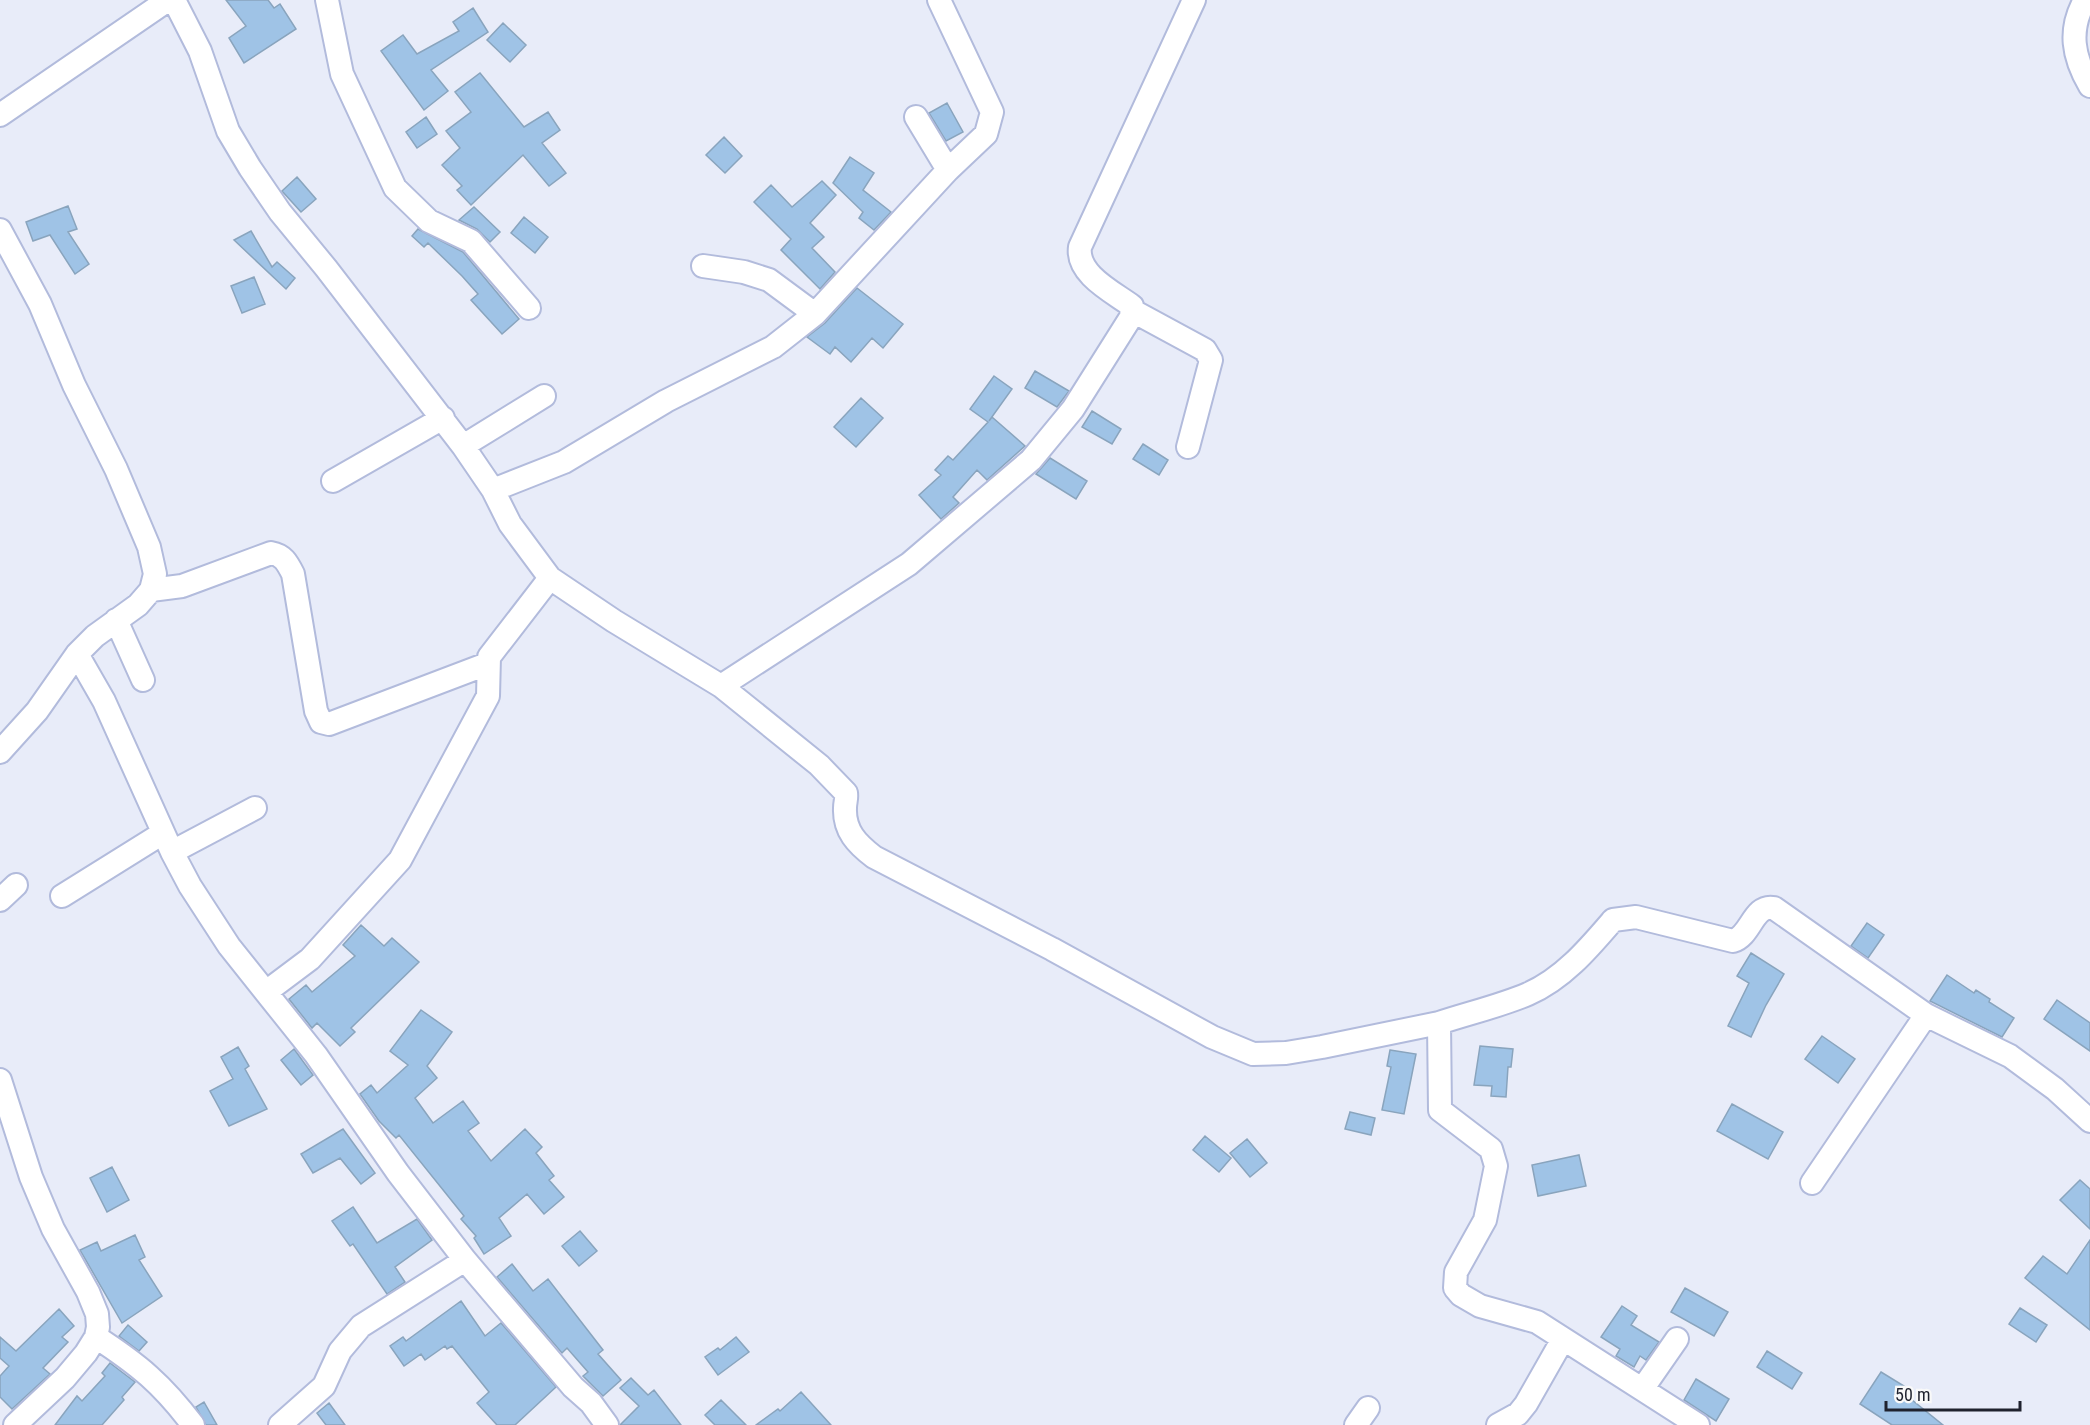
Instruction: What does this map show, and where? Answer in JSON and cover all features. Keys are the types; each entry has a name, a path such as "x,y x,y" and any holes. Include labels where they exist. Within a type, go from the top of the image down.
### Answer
{"street":[{"path":"0,115 168,0"},
{"path":"174,0 200,51 228,131 250,168 280,212 443,418 493,490 510,525 550,578 614,621 721,686 819,765 843,789 850,834 855,842 874,857 1239,1050 1254,1054 1286,1053 1439,1023 1530,993 1559,975 1585,953 1613,920 1636,917 1733,941 1742,937 1761,910 1774,908 1926,1015 2010,1056 2055,1089 2090,1121"},
{"path":"327,0 342,74 395,188 429,221 471,241 529,309"},
{"path":"493,490 564,462 666,401 773,346 815,314 948,170 986,134 992,112 939,0"},
{"path":"721,686 909,564 1031,460 1073,409 1133,311 1132,306 1092,277 1079,257 1080,248 1194,0"},
{"path":"2085,0 2075,21 2073,33 2077,59 2090,86"},
{"path":"916,117 948,170"},
{"path":"0,230 40,304 57,346 134,511 155,565 151,590 138,604 77,654 37,711 0,752"},
{"path":"703,266 744,272 769,280 815,314"},
{"path":"1133,311 1205,350 1211,360 1188,447"},
{"path":"463,446 544,396"},
{"path":"333,481 443,418"},
{"path":"151,590 182,586 271,553 279,554 287,562 292,574 316,711 321,722 329,724 488,664"},
{"path":"266,992 310,959 390,872 409,847 488,696 489,657 550,578"},
{"path":"116,620 143,680"},
{"path":"77,654 104,701 167,842 214,924 244,968 316,1054 398,1173 465,1260 607,1425"},
{"path":"62,896 167,842 255,808"},
{"path":"0,900 16,885"},
{"path":"1812,1183 1926,1015"},
{"path":"1439,1023 1440,1110 1491,1149 1496,1166 1485,1220 1456,1272 1455,1288 1480,1306 1537,1322 1698,1425"},
{"path":"0,1080 41,1202 97,1314 96,1337 65,1378 15,1425"},
{"path":"280,1425 324,1386 340,1351 361,1326 465,1260"},
{"path":"96,1337 140,1366 160,1383 193,1425"},
{"path":"1498,1425 1518,1414 1526,1404 1563,1339"},
{"path":"1643,1388 1677,1339"}],"building":[{"path":"226,0 268,0 274,8 280,4 296,29 244,63 229,38 246,26"},
{"path":"473,8 488,32 431,70 448,91 424,110 381,51 403,35 417,54 459,31 453,22"},
{"path":"503,23 526,45 510,62 487,40"},
{"path":"480,73 524,127 548,112 560,130 542,143 566,173 549,186 523,155 471,205 457,190 462,186 442,165 460,148 446,131 471,112 455,92"},
{"path":"947,103 963,132 946,141 929,113"},
{"path":"426,117 437,134 417,148 406,132"},
{"path":"724,137 742,156 725,173 706,155"},
{"path":"850,157 874,173 863,190 891,212 874,230 859,218 863,212 833,183"},
{"path":"297,177 316,199 301,212 282,191"},
{"path":"822,181 836,195 810,223 824,237 812,248 835,272 820,289 781,250 791,239 754,202 771,185 792,207"},
{"path":"68,206 77,229 68,232 89,264 75,274 50,235 33,241 26,222"},
{"path":"474,207 500,232 490,242 477,229 459,220"},
{"path":"524,217 548,237 535,253 511,233"},
{"path":"418,229 463,252 519,319 502,334 471,300 478,294 462,276 428,243 424,247 412,236"},
{"path":"251,231 272,267 277,262 295,278 286,289 234,240"},
{"path":"254,277 265,304 242,313 231,286"},
{"path":"857,288 903,324 883,348 872,338 851,362 835,347 830,354 807,337 825,323"},
{"path":"1035,371 1069,391 1057,407 1025,388"},
{"path":"994,376 1012,389 989,421 992,417 1025,446 987,480 977,470 953,497 959,503 941,519 919,495 941,475 935,470 948,456 953,460 988,422 970,409"},
{"path":"861,398 883,418 856,447 834,427"},
{"path":"1092,411 1121,429 1112,444 1082,427"},
{"path":"1143,444 1168,460 1159,475 1133,459"},
{"path":"1050,458 1087,481 1076,499 1036,474"},
{"path":"1867,923 1884,935 1868,958 1851,946"},
{"path":"361,925 384,946 392,938 419,962 351,1028 355,1032 340,1046 317,1023 312,1028 289,999 306,985 312,992 355,956 343,945"},
{"path":"1751,953 1784,974 1751,1037 1728,1026 1749,983 1737,976"},
{"path":"1947,975 1974,993 1976,990 1990,999 1989,1002 2014,1018 2002,1037 1930,1001"},
{"path":"2057,1000 2090,1023 2090,1051 2044,1019"},
{"path":"421,1010 452,1032 427,1066 437,1078 415,1098 433,1123 463,1101 479,1123 468,1131 491,1161 525,1129 542,1147 536,1153 554,1176 549,1180 564,1197 544,1214 527,1194 499,1218 511,1236 484,1254 474,1238 476,1236 461,1219 464,1216 399,1135 396,1138 379,1121 360,1094 371,1085 377,1093 408,1065 390,1051"},
{"path":"1822,1036 1855,1059 1838,1083 1805,1059"},
{"path":"1480,1046 1513,1049 1511,1067 1508,1067 1506,1097 1491,1096 1492,1086 1474,1085"},
{"path":"238,1047 249,1066 245,1069 267,1109 229,1126 210,1091 233,1079 221,1057"},
{"path":"294,1049 313,1075 301,1085 281,1060"},
{"path":"1390,1050 1416,1054 1404,1114 1382,1110 1391,1067 1387,1066"},
{"path":"1732,1104 1783,1132 1768,1159 1717,1131"},
{"path":"1350,1112 1375,1118 1371,1135 1345,1129"},
{"path":"343,1129 375,1173 361,1184 340,1158 313,1173 301,1154"},
{"path":"1205,1136 1231,1158 1219,1172 1193,1150"},
{"path":"1247,1139 1267,1163 1250,1177 1230,1153"},
{"path":"1579,1155 1586,1186 1538,1196 1532,1165"},
{"path":"112,1167 129,1200 107,1212 90,1178"},
{"path":"2080,1180 2090,1189 2090,1229 2060,1200"},
{"path":"353,1207 377,1243 417,1219 432,1240 395,1267 405,1282 387,1294 353,1244 350,1246 332,1221"},
{"path":"580,1231 597,1251 579,1266 562,1246"},
{"path":"135,1235 145,1257 139,1260 162,1296 122,1323 80,1250 97,1242 101,1251"},
{"path":"2090,1240 2090,1330 2025,1278 2043,1256 2067,1274"},
{"path":"512,1264 533,1291 548,1279 603,1350 598,1354 621,1380 603,1396 583,1376 588,1372 567,1348 562,1353 497,1277"},
{"path":"1685,1288 1728,1312 1714,1336 1671,1312"},
{"path":"461,1301 485,1336 501,1323 556,1387 515,1425 497,1425 477,1403 489,1392 452,1346 447,1349 445,1346 425,1360 421,1354 404,1366 390,1346 403,1337 406,1341"},
{"path":"1622,1306 1637,1316 1631,1325 1659,1342 1646,1360 1640,1356 1634,1367 1616,1356 1620,1349 1601,1337"},
{"path":"2020,1308 2047,1325 2036,1342 2009,1324"},
{"path":"59,1309 74,1326 62,1337 68,1342 43,1368 50,1374 12,1409 0,1397 0,1376 9,1366 0,1358 0,1337 16,1351"},
{"path":"128,1325 147,1342 139,1351 119,1336"},
{"path":"736,1337 749,1352 718,1375 705,1357 718,1348 720,1350"},
{"path":"1767,1351 1802,1373 1792,1389 1757,1367"},
{"path":"110,1363 135,1382 122,1397 124,1400 102,1425 55,1425 77,1396 82,1401 105,1376 102,1373"},
{"path":"1881,1372 1904,1386 1901,1391 1943,1425 1892,1425 1860,1404"},
{"path":"631,1378 648,1395 654,1390 681,1425 620,1425 639,1406 620,1388"},
{"path":"1696,1379 1729,1399 1716,1421 1684,1400"},
{"path":"801,1392 831,1425 756,1425 778,1409 780,1411"},
{"path":"721,1400 746,1425 715,1425 705,1415"},
{"path":"204,1402 217,1425 206,1425 196,1407"},
{"path":"329,1403 345,1425 326,1425 317,1413"}]}
